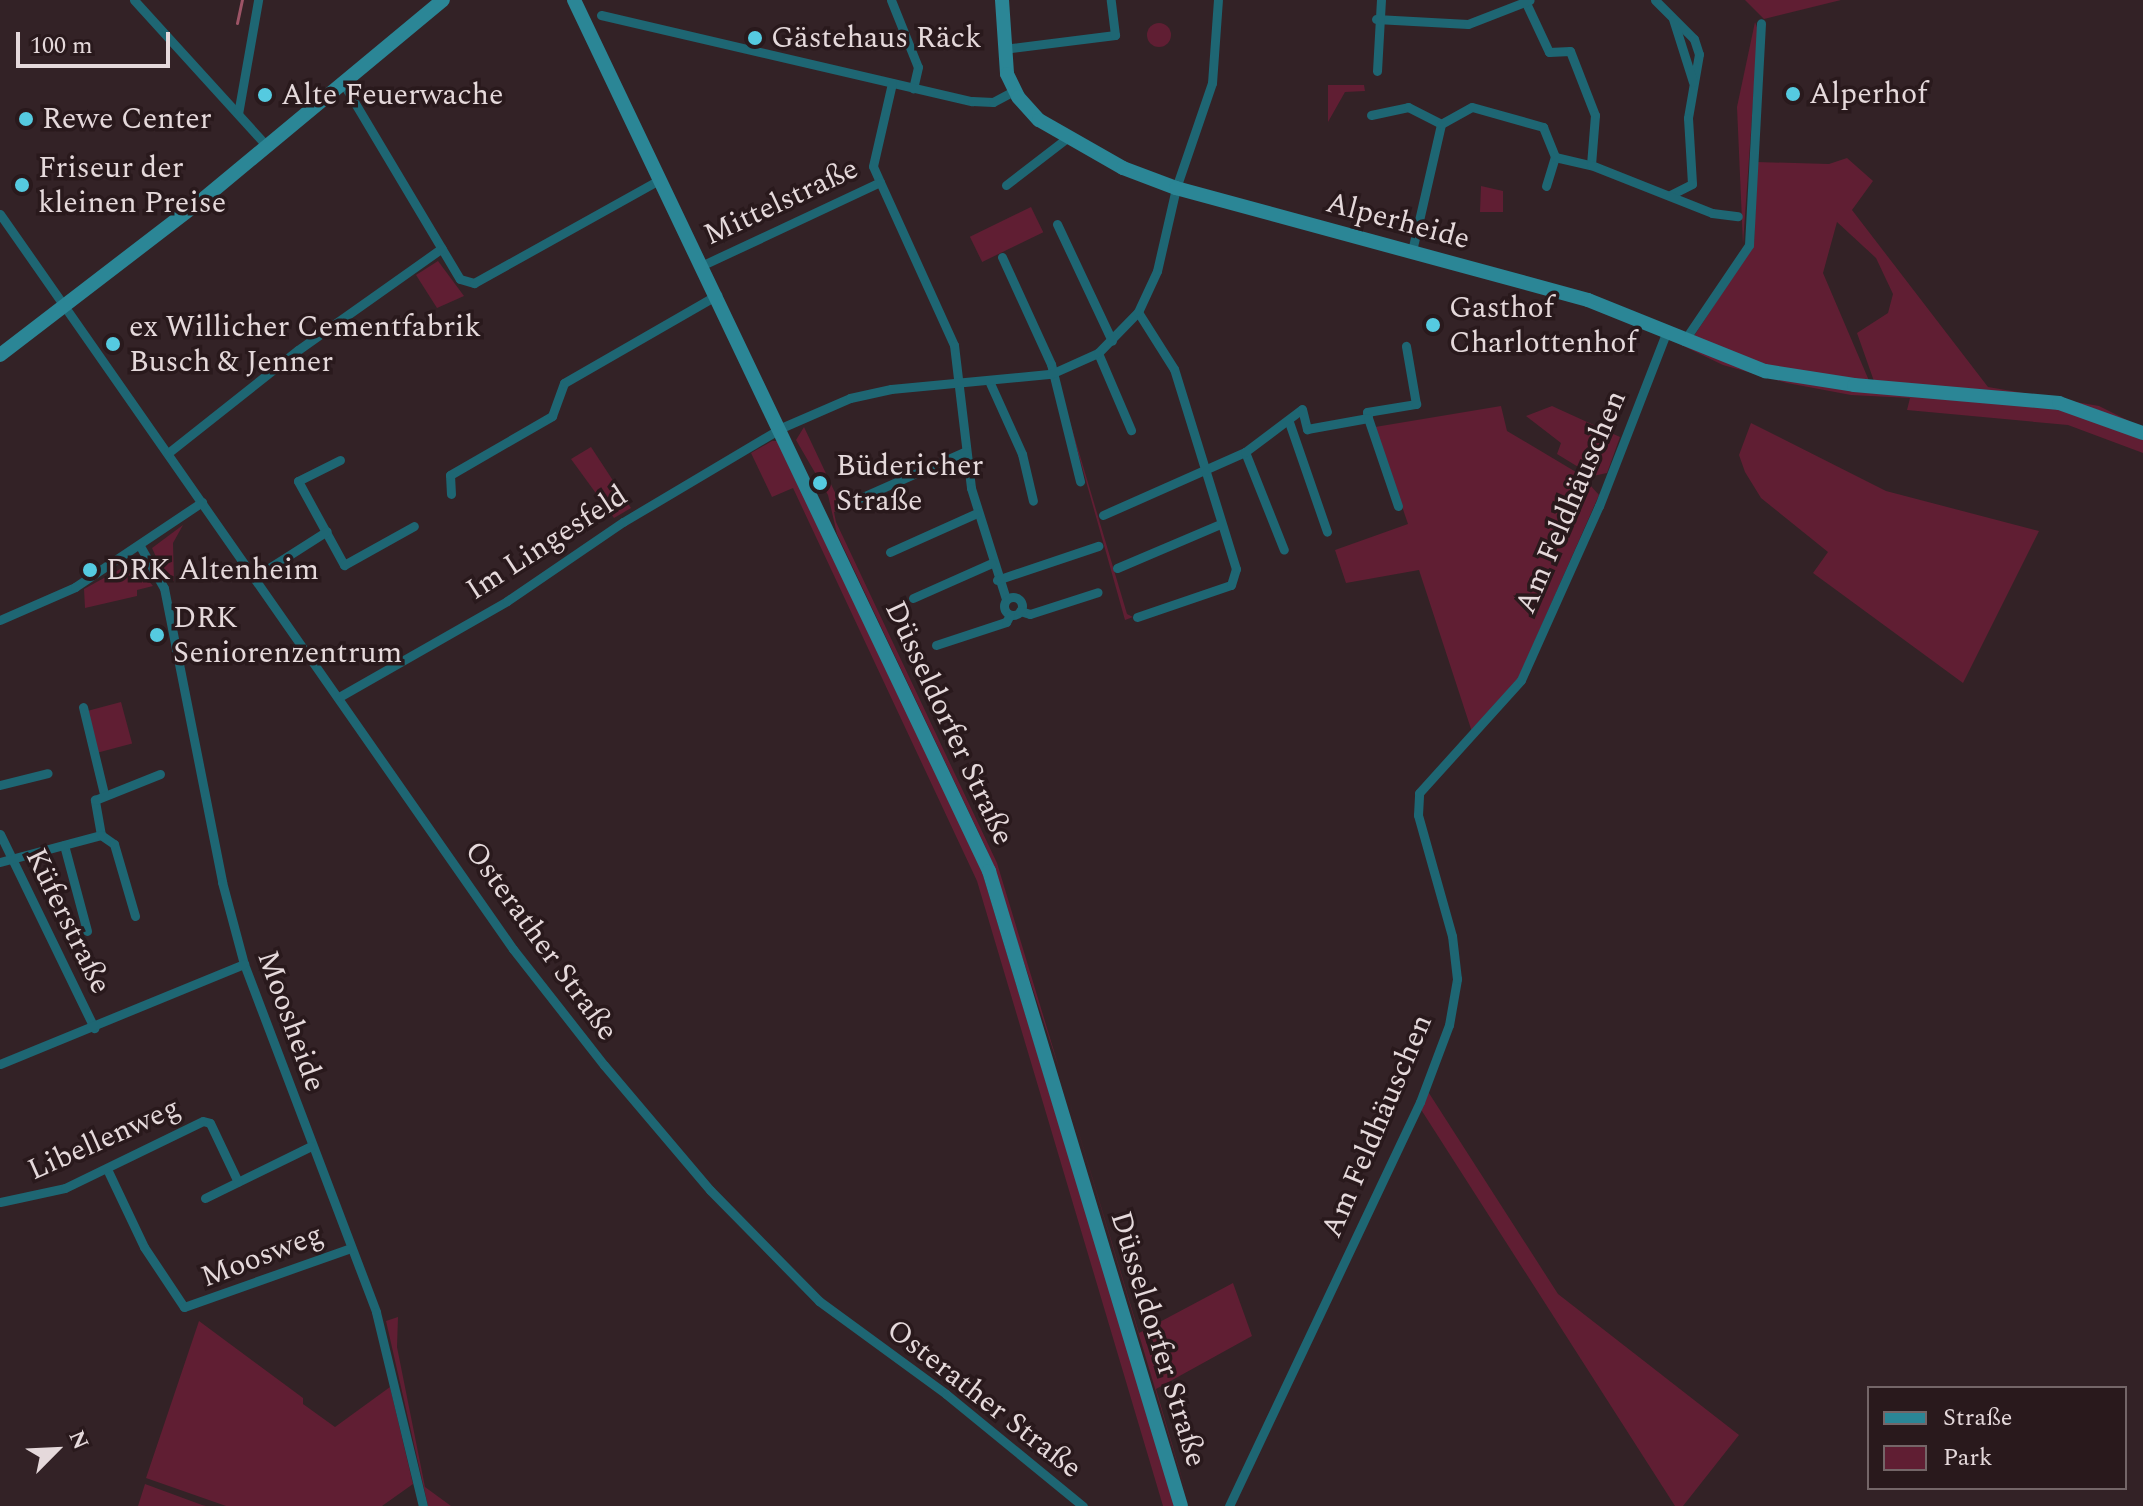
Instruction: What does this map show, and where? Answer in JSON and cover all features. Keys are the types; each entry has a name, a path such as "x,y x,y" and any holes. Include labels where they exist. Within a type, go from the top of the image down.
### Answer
{"street":[{"path":"134,0 267,146"},
{"path":"238,114 258,0"},
{"path":"0,355 67,308 443,0"},
{"name":"Düsseldorfer Straße","path":"574,0 781,428 989,871 1181,1506"},
{"path":"891,0 918,67 913,88"},
{"path":"601,15 913,88 972,101 993,102 1014,91 1003,49 1002,0"},
{"path":"1003,49 1115,35 1111,0"},
{"path":"781,428 850,398 1051,374 1098,353 1112,341 1138,312 1157,271 1176,188 1212,83 1218,0"},
{"path":"1377,71 1376,19 1381,0"},
{"path":"1655,0 1672,16 1694,85 1688,118 1694,207"},
{"path":"1376,19 1468,24 1528,2 1549,52 1570,51 1595,115 1591,165"},
{"path":"1684,341 1749,245 1761,23"},
{"path":"343,83 460,279 474,283 661,179"},
{"name":"Mittelstraße","path":"892,83 873,166 954,345 966,451 977,513 997,580 1006,599 1004,609 1015,613 1018,598 1006,599"},
{"name":"Alperheide","path":"1014,91 1039,120 1067,138 1098,155 1176,188 1588,300 1684,341 1779,374 2059,403 2143,433"},
{"path":"1371,115 1408,107 1441,124"},
{"path":"1412,251 1441,124 1472,107 1543,127 1555,157 1546,186"},
{"path":"1006,185 1067,138"},
{"path":"1555,157 1591,165 1694,207 1738,216"},
{"name":"Mittelstraße","path":"703,265 880,182"},
{"path":"1670,195 1692,184"},
{"name":"Osterather Straße","path":"0,214 551,1001 710,1190 829,1310 940,1389 1083,1506"},
{"path":"1057,224 1112,341"},
{"path":"168,453 298,350 442,248"},
{"path":"1002,257 1051,374 1080,481"},
{"path":"451,494 450,475 552,416 564,383 717,295"},
{"path":"1137,617 1231,585 1236,569 1202,473 1174,369 1138,312"},
{"name":"Am Feldhäuschen","path":"1229,1506 1420,1102 1449,1025 1457,979 1452,936 1418,815 1419,793 1521,680 1599,506 1666,333"},
{"path":"1398,506 1367,412 1416,404 1406,346"},
{"path":"1098,353 1131,430"},
{"path":"990,383 1022,454 1033,501"},
{"path":"1103,515 1245,452 1289,422 1302,409 1307,429 1368,418"},
{"path":"1289,422 1327,532"},
{"name":"Im Lingesfeld","path":"339,697 507,601 623,522 781,428"},
{"path":"860,498 966,451"},
{"path":"1245,452 1284,550"},
{"path":"340,460 298,481 344,565 414,526"},
{"path":"0,620 75,587 202,502"},
{"path":"890,552 977,513"},
{"path":"1117,568 1220,524"},
{"path":"255,577 327,531"},
{"name":"Moosheide","path":"140,546 164,588 222,882 244,964 376,1312 423,1506"},
{"path":"997,580 1098,546"},
{"path":"913,598 992,563"},
{"path":"936,645 1006,622 1015,613 1030,614 1098,592"},
{"path":"83,707 104,794"},
{"path":"0,785 48,773"},
{"path":"135,916 114,844 101,835 95,800 160,774"},
{"name":"Küferstraße","path":"0,834 4,860 94,1028"},
{"path":"4,860 101,835"},
{"path":"64,845 87,931"},
{"path":"0,1064 244,964"},
{"name":"Libellenweg","path":"0,1202 50,1193 107,1169 203,1121 210,1123 238,1182"},
{"path":"205,1198 311,1146"},
{"name":"Moosweg","path":"107,1169 169,1290 189,1308 351,1248"}],"green space":[{"path":"1745,0 1841,0 1764,19"},
{"path":"1755,22 1758,30 1743,244 1737,107"},
{"path":"1159,23 1167,27 1171,35 1167,43 1159,47 1151,43 1147,35 1151,27"},
{"path":"1328,85 1364,85 1365,91 1345,92 1328,122"},
{"path":"1847,158 1873,181 1852,210 1988,387 2099,406 2143,428 2095,409 1875,384 1857,333 1888,313 1893,294 1876,258 1837,222 1823,273 1870,383 1763,367 1694,336 1754,244 1757,162 1829,164"},
{"path":"1481,186 1503,191 1503,212 1480,212"},
{"path":"1031,207 1043,232 982,262 970,237"},
{"path":"438,261 464,296 437,308 416,275"},
{"path":"1675,342 1760,375 2057,406 2143,437 2143,453 2068,425 1907,410 1910,398 1851,395 1787,383 1723,365"},
{"path":"1059,385 1127,614 1133,617 1125,620"},
{"path":"1501,406 1507,431 1581,475 1599,495 1518,679 1472,732 1419,570 1346,583 1335,550 1408,524 1375,427"},
{"path":"1552,406 1620,437 1607,473 1593,476 1557,454 1561,443 1526,416"},
{"path":"1751,423 1886,491 2039,531 1963,683 1813,573 1828,552 1761,498 1745,472 1739,455"},
{"path":"804,427 839,501 859,495 861,499 834,512 836,522 997,863 1060,1071 986,848 837,534 828,495 796,440"},
{"path":"772,441 778,441 979,862 1175,1506 1163,1506 977,881 793,488 772,497 751,453"},
{"path":"591,447 631,508 614,518 571,459"},
{"path":"183,525 173,543 174,581 167,581 152,548"},
{"path":"133,562 153,586 137,590 137,596 85,608 84,589"},
{"path":"121,702 132,744 96,753 85,712"},
{"path":"1063,1080 1139,1333 1233,1283 1252,1336 1156,1389 1190,1506"},
{"path":"1427,1090 1558,1294 1739,1435 1683,1506 1675,1506 1420,1108"},
{"path":"398,1317 397,1347 425,1487 451,1506 428,1506 386,1321"},
{"path":"199,1321 303,1398 303,1404 335,1427 390,1387 413,1484 382,1506 226,1506 146,1478"},
{"path":"145,1484 202,1505 206,1506 138,1506"}],"waterway":[{"path":"237,23 242,0"}],"place":[{"name":"Gästehaus Räck","path":"755,38"},
{"name":"Alperhof","path":"1793,94"},
{"name":"Alte Feuerwache","path":"265,95"},
{"name":"Rewe Center","path":"26,119"},
{"name":"Friseur der kleinen Preise","path":"22,185"},
{"name":"Gasthof Charlottenhof","path":"1433,325"},
{"name":"ex Willicher Cementfabrik Busch & Jenner","path":"113,344"},
{"name":"Büdericher Straße","path":"820,483"},
{"name":"DRK Altenheim","path":"90,570"},
{"name":"DRK Seniorenzentrum","path":"157,635"}]}
